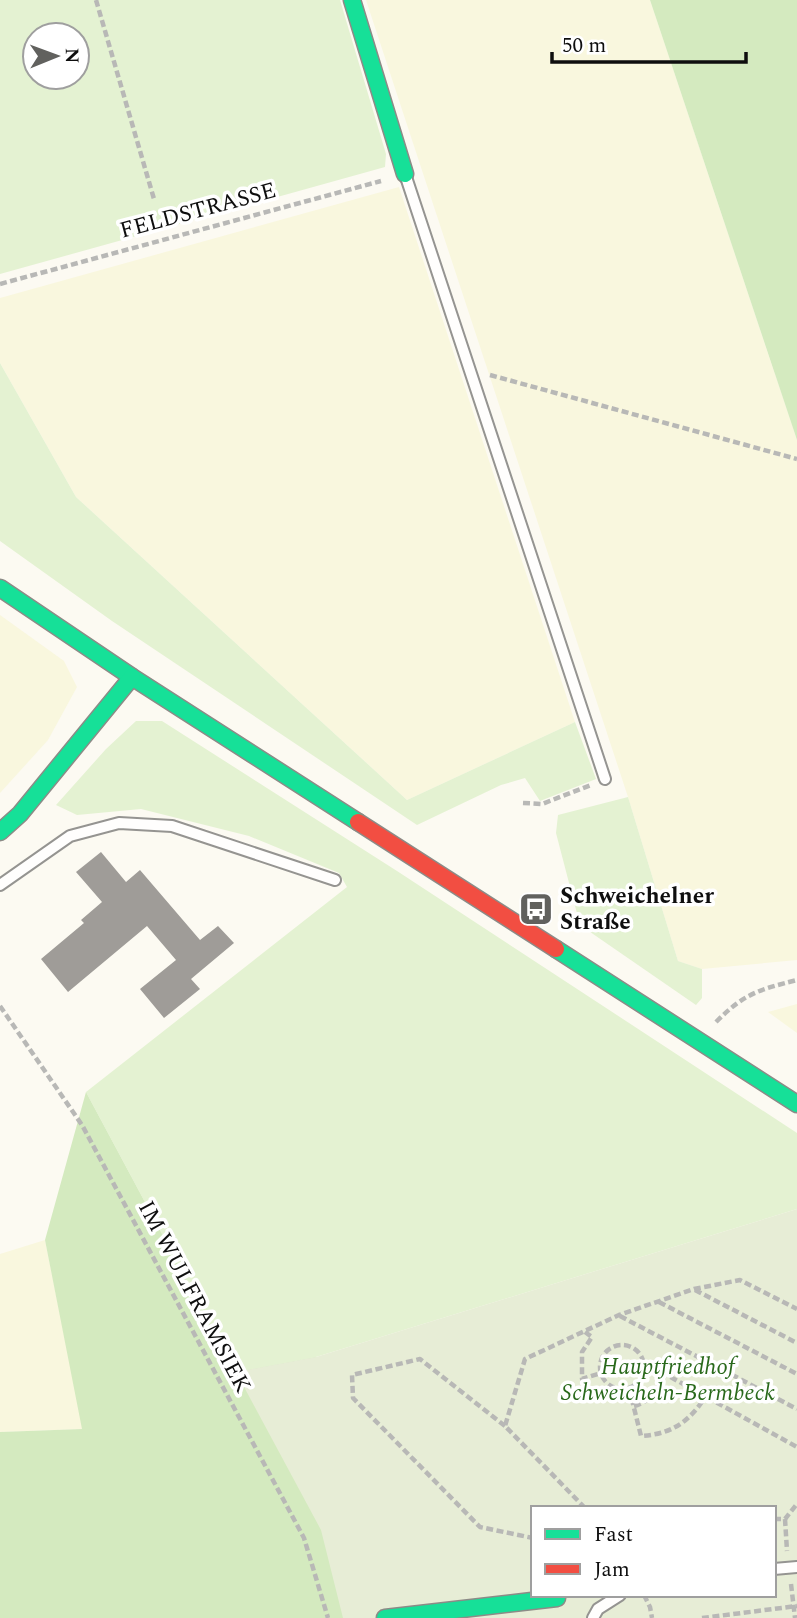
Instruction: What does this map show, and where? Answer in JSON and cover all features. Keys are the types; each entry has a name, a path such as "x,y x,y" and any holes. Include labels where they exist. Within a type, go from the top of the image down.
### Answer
{"street":[{"path":"352,0 405,174"},
{"path":"0,588 131,677 797,1104"},
{"path":"0,832 20,814 131,677"},
{"path":"386,1618 561,1597"}],"lane":[{"path":"405,174 605,779"},
{"path":"0,885 70,836 119,823 172,826 335,880"},
{"path":"593,1618 598,1609 617,1597"}],"path":[{"path":"96,0 154,199"},
{"name":"FELDSTRASSE","path":"0,284 405,174"},
{"path":"469,370 797,459"},
{"path":"523,803 542,804 605,779"},
{"path":"699,1041 736,1003 758,990 797,980"},
{"name":"IM WULFRAMSIEK","path":"0,1006 82,1125 304,1538 328,1618"},
{"path":"505,1426 525,1359 619,1315 694,1289 740,1280 797,1309"},
{"path":"694,1289 797,1343"},
{"path":"659,1302 797,1374"},
{"path":"619,1315 797,1409"},
{"path":"585,1332 592,1336 582,1352 582,1379 601,1373"},
{"path":"617,1345 632,1346 643,1357 641,1379 629,1388 615,1388 604,1380 601,1373 601,1359 610,1348 617,1345"},
{"path":"531,1538 480,1527 353,1398 352,1375 420,1359 505,1426 583,1506"},
{"path":"634,1406 641,1405 651,1397 665,1374 797,1447"},
{"path":"629,1388 641,1436 657,1435 678,1428 694,1414 706,1396"},
{"path":"776,1518 785,1518 797,1504"},
{"path":"785,1518 793,1567 795,1618"},
{"path":"645,1597 652,1618"},
{"path":"702,1618 795,1606"}],"shaded area":[{"path":"366,0 650,0 797,440 797,960 702,969 678,961 628,797"},
{"path":"399,187 575,722 407,800 76,497 0,363 0,298"},
{"path":"0,615 64,661 77,687 48,740 0,793"},
{"path":"797,1004 797,1033 768,1012"},
{"path":"45,1240 83,1429 0,1432 0,1254"}],"green space":[{"path":"0,0 340,0 386,154 385,167 0,274"},
{"path":"650,0 797,0 797,440"},
{"path":"0,363 76,497 407,800 575,722 596,779 540,801 525,778 501,785 417,825 112,621 0,541"},
{"path":"136,721 162,721 797,1133 797,1209 316,1357 236,1372 86,1092 347,887 339,873 249,836 141,809 77,815 56,805 106,749"},
{"path":"628,797 678,961 702,969 702,998 696,1005 580,925 556,833 558,815"},
{"path":"86,1092 236,1372 316,1357 531,1593 531,1597 536,1597 572,1618 0,1618 0,1432 82,1429 45,1240"},
{"name":"Hauptfriedhof Schweicheln-Bermbeck","path":"797,1209 797,1618 343,1618 321,1530 236,1372 316,1357"}],"building":[{"path":"101,852 126,882 140,870 200,940 218,926 234,943 191,979 200,989 164,1018 140,989 176,960 147,926 68,992 41,959 84,923 81,920 102,902 76,872"}],"traffic: fast":[{"path":"352,0 405,174"},
{"path":"0,588 132,677 358,822"},
{"path":"0,832 20,814 132,677"},
{"path":"556,949 797,1104"},
{"path":"385,1618 557,1598"}],"traffic: jam":[{"path":"358,822 556,949"}],"place":[{"name":"Schweichelner Straße","path":"536,909"}]}
